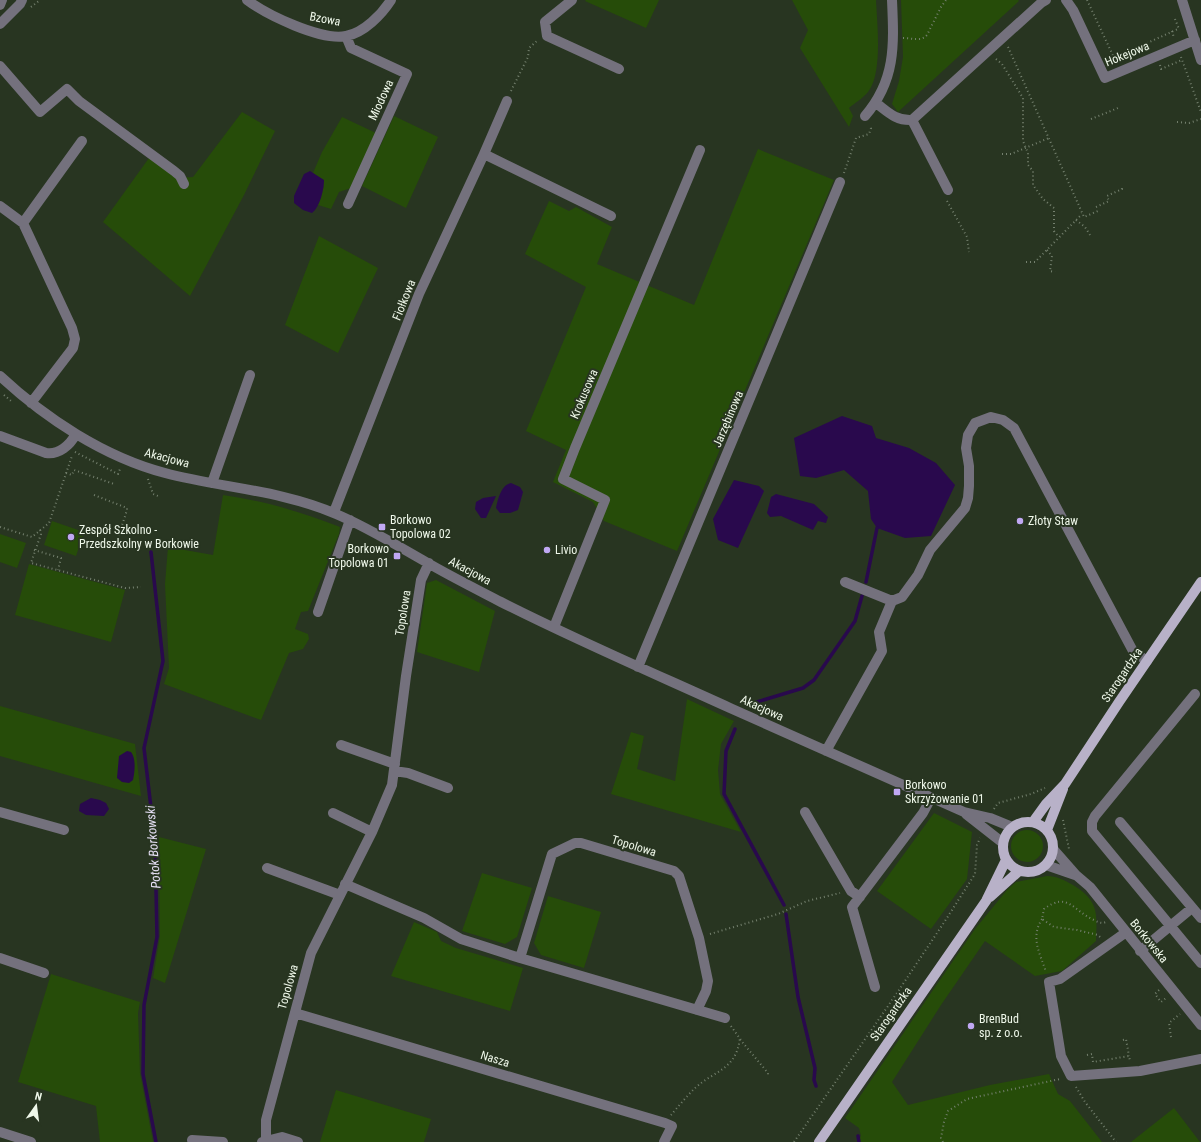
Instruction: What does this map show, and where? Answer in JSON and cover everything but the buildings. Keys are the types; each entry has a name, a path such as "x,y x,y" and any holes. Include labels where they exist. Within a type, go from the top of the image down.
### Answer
{"main road":[{"name":"Starogardzka","path":"1033,822 1046,804 1065,784 1201,582"},
{"name":"Starogardzka","path":"1047,830 1065,784"},
{"path":"1033,822 1041,825 1047,830 1051,836 1054,850 1051,858 1040,870 1033,872 1019,871 1011,866 1006,860 1003,852 1003,844 1006,834 1012,827 1018,823 1033,822"},
{"name":"Starogardzka","path":"819,1142 986,901 1006,860"},
{"name":"Starogardzka","path":"986,901 1019,871"}],"street":[{"path":"0,5 2,0"},
{"path":"0,24 20,4 22,0"},
{"name":"Bzowa","path":"246,0 280,20 301,28 322,34 346,36 367,25 387,6 391,0"},
{"path":"572,0 545,22 547,36 619,69"},
{"path":"865,116 876,102 890,68 892,52 892,0"},
{"name":"Hokejowa","path":"1066,0 1073,10 1105,78 1195,40"},
{"path":"1182,0 1201,60"},
{"path":"876,102 888,113 903,120 912,120 1042,1"},
{"name":"Miodowa","path":"346,36 351,48 407,74 348,204"},
{"path":"0,66 40,112 67,90 79,101 174,171 180,176 184,184"},
{"name":"Fiołkowa","path":"334,512 419,294 507,101"},
{"path":"912,120 948,190"},
{"path":"23,224 82,141"},
{"name":"Krokusowa","path":"554,627 605,500 563,480 700,150"},
{"path":"484,154 612,216"},
{"name":"Jarzębinowa","path":"638,667 840,182"},
{"path":"0,206 23,224 72,328 74,339 73,348 31,403"},
{"path":"212,483 250,375"},
{"name":"Akacjowa","path":"0,376 31,403 76,434 132,462 163,473 269,492 316,505 334,512 374,532 501,602 638,667 931,798 964,812 990,818 1012,827"},
{"path":"845,582 892,601 902,597 918,575 930,550 964,508 968,498 969,486 969,466 966,448 968,435 975,423 991,417 1003,420 1014,428 1133,651 1147,661"},
{"path":"0,436 46,454 51,454 56,453 69,444 76,434"},
{"path":"318,612 350,520"},
{"name":"Topolowa","path":"265,1142 266,1120 311,953 372,832 392,785 406,676 421,580 429,563"},
{"path":"826,751 882,651 879,632 892,601"},
{"path":"1195,694 1095,816 1092,822 1092,832 1201,963"},
{"path":"341,745 395,768 448,788"},
{"path":"875,986 852,907 923,814 931,798"},
{"path":"0,812 64,830"},
{"path":"805,812 850,889 860,897"},
{"name":"Akacjowa","path":"964,812 1003,844"},
{"path":"333,813 372,832"},
{"path":"1120,822 1201,918"},
{"name":"Topolowa","path":"520,958 552,854 575,843 581,843 674,871 679,876 699,938 708,981 706,990 697,1010"},
{"name":"Borkowska","path":"1054,850 1076,875 1090,887 1125,933 1201,1025"},
{"name":"Borkowska","path":"1046,865 1076,875"},
{"path":"267,868 340,895"},
{"path":"345,884 424,918 461,938 520,958 725,1018"},
{"path":"1140,951 1192,908"},
{"path":"1125,933 1060,979 1049,982 1061,1056 1071,1076 1140,1071 1201,1059"},
{"path":"0,958 44,973"},
{"name":"Nasza","path":"295,1013 665,1123"},
{"path":"664,1142 672,1126 665,1123"},
{"path":"0,1132 31,1142"},
{"path":"265,1142 282,1138 298,1142"},
{"path":"192,1140 223,1142"}],"path":[{"path":"900,38 913,38 919,40 928,36 941,7 946,0"},
{"path":"1087,0 1120,72"},
{"path":"1114,58 1178,29"},
{"path":"1172,31 1201,112"},
{"path":"507,101 528,57 529,48 537,41 547,36"},
{"path":"1004,37 1082,214 1084,217 1098,211"},
{"path":"986,53 993,56 1002,64 1024,98 1023,141 1028,153 1028,165 1033,171 1033,185 1043,199 1054,208 1054,231 1059,237"},
{"path":"1091,119 1118,108"},
{"path":"840,182 856,138 869,134 871,128 865,116"},
{"path":"1177,122 1189,123 1201,119"},
{"path":"1002,154 1011,154 1049,138"},
{"path":"1096,207 1109,201 1107,196 1122,189 1121,186"},
{"path":"948,190 945,197 967,237 969,252"},
{"path":"1026,262 1035,262 1082,214"},
{"path":"1076,220 1090,235"},
{"path":"1047,250 1052,256 1050,271 1056,272"},
{"path":"0,527 32,537 49,523 72,455"},
{"path":"118,474 121,467"},
{"path":"66,474 72,475 74,470 114,484"},
{"path":"147,478 153,494 158,496"},
{"path":"94,495 127,508 118,538"},
{"path":"40,530 31,563 125,588 141,587"},
{"path":"34,550 61,558 58,570"},
{"path":"992,813 998,803 1031,794 1045,788"},
{"path":"1061,815 1070,854"},
{"path":"794,1142 897,993 975,874 977,845 981,836"},
{"path":"699,938 778,914 807,902 850,889"},
{"path":"1049,982 1035,941 1044,909 1053,902 1061,901 1071,904 1089,918 1102,923 1109,922 1114,918"},
{"path":"1042,919 1054,927 1098,935 1109,944"},
{"path":"1171,1037 1169,1023 1180,1014"},
{"path":"725,1018 768,1073 768,1078"},
{"path":"665,1123 694,1089 717,1074 733,1060 737,1053 740,1038"},
{"path":"1123,1040 1126,1039 1130,1061 1134,1060"},
{"path":"1087,1055 1092,1054 1093,1062 1129,1056"},
{"path":"943,1142 941,1138 948,1111 967,1098 1071,1076 1085,1102 1116,1142"}],"green space":[{"path":"659,0 646,28 585,1"},
{"path":"792,0 876,0 878,48 876,73 873,84 868,92 849,108 853,116 849,127 800,48 808,30"},
{"path":"901,0 1019,1 898,112 892,104 899,81 903,57"},
{"path":"242,112 275,131 244,195 190,296 103,222 149,158 176,178 193,177"},
{"path":"394,116 438,137 406,208 362,186"},
{"path":"342,117 376,133 351,188 339,192 331,209 318,205 324,186 313,173 322,152"},
{"path":"758,149 834,180 677,551 604,521 593,502 553,482 566,450 526,431 586,287 525,254 549,201 569,211 576,207 612,227 597,264 694,305"},
{"path":"319,236 378,268 338,353 285,325"},
{"path":"223,495 253,500 283,508 340,527 339,534 308,611 301,612 295,629 308,634 309,639 303,649 289,653 261,720 164,684 169,668 165,584 168,547 213,555"},
{"path":"52,521 84,532 76,556 44,545"},
{"path":"0,534 26,543 17,568 0,562"},
{"path":"29,564 125,590 111,642 15,615"},
{"path":"436,580 495,611 479,672 417,652 427,583"},
{"path":"687,699 734,721 721,744 718,770 720,794 741,832 611,794 631,732 644,736 637,769 675,781"},
{"path":"0,706 135,744 141,796 0,756"},
{"path":"934,813 972,832 967,879 931,929 877,891"},
{"path":"1024,830 1030,830 1040,837 1043,846 1042,852 1036,859 1030,862 1024,862 1014,855 1011,849 1011,843 1018,833"},
{"path":"159,837 206,849 165,983 153,978 160,936"},
{"path":"482,873 532,888 517,937 505,944 462,931"},
{"path":"1047,876 1067,881 1081,891 1092,902 1096,915 1096,941 1062,971 1035,976 985,941 941,1005 892,1082 908,1105 990,1085 1049,1074 1058,1094 1070,1101 1102,1142 857,1142 861,1136 859,1128 845,1118 975,929 1007,890 1016,882"},
{"path":"548,896 601,912 584,968 541,955 534,943"},
{"path":"414,922 437,932 441,941 456,948 523,968 510,1011 391,976"},
{"path":"51,974 140,1002 138,1013 140,1073 153,1142 100,1142 96,1106 18,1082"},
{"path":"336,1090 431,1119 424,1142 320,1142"},
{"path":"1174,1108 1200,1142 1131,1142"}],"shaded area":[{"path":"310,171 324,180 319,202 312,213 303,210 294,203 294,196 304,174"},
{"path":"842,416 872,426 876,438 909,448 936,463 955,485 931,536 905,538 877,528 871,519 868,491 844,470 816,478 800,476 794,438"},
{"path":"734,480 759,486 764,491 738,548 718,540 713,519"},
{"path":"511,483 520,487 523,492 518,510 510,513 500,513 496,508 499,497 502,489"},
{"path":"776,494 814,504 828,517 826,523 818,521 813,530 781,516 770,517 767,513 771,497"},
{"path":"496,496 486,518 481,518 475,509 476,502 483,498"},
{"path":"127,751 131,752 133,755 135,765 133,780 129,783 122,782 117,778 119,756"},
{"path":"91,798 106,803 109,809 104,816 86,815 79,811 80,804"}],"waterway":[{"path":"866,582 877,528"},
{"name":"Potok Borkowski","path":"151,552 163,661 144,748 155,842 157,937 144,1005 143,1074 156,1142"},
{"path":"750,704 803,688 814,680 855,621 862,596"},
{"path":"735,729 726,751 724,794 784,905"},
{"path":"786,914 798,997 815,1068 814,1080 816,1086"},
{"path":"858,1136 859,1142"}],"place":[{"name":"Złoty Staw","path":"1020,521"},
{"name":"Borkowo Topolowa 02","path":"382,527"},
{"name":"Zespół Szkolno - Przedszkolny w Borkowie","path":"71,537"},
{"name":"Livio","path":"547,550"},
{"name":"Borkowo Topolowa 01","path":"397,556"},
{"name":"Borkowo Skrzyżowanie 01","path":"897,792"},
{"name":"BrenBud sp. z o.o.","path":"971,1026"}]}
